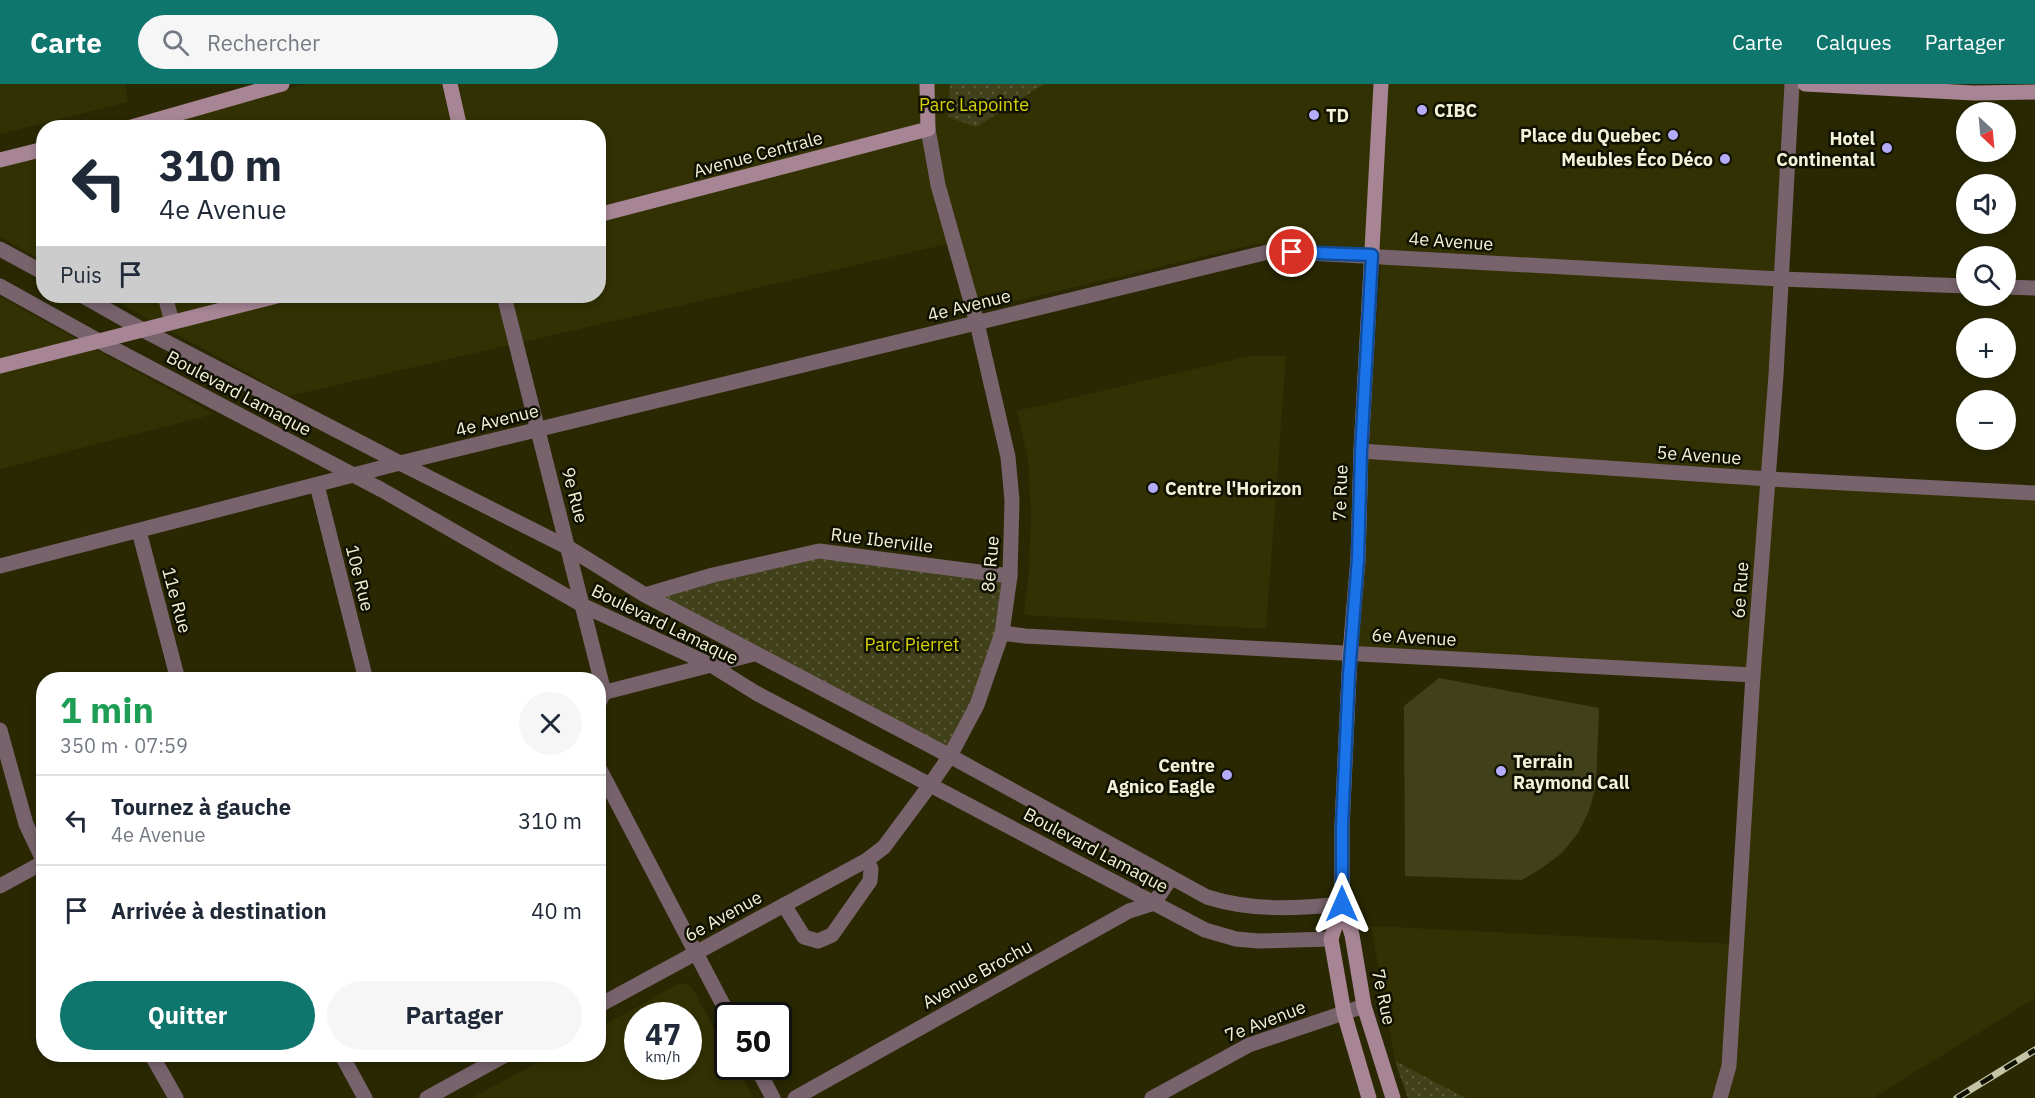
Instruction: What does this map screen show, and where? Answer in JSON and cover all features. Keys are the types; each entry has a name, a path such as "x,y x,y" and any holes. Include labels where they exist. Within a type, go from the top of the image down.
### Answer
{"main road":[{"path":"157,120 282,84"},
{"path":"450,84 458,120"},
{"name":"8e Rue","path":"927,84 928,129"},
{"name":"7e Rue","path":"1369,1098 1344,1013 1331,939 1342,904 1342,826 1350,654 1358,559 1361,452 1382,84"},
{"path":"1805,84 1974,93 2035,92"},
{"name":"Avenue Centrale","path":"606,213 928,129"},
{"path":"0,160 36,151"},
{"path":"0,366 249,303"},
{"name":"7e Rue","path":"1342,904 1352,934 1364,1006 1393,1098"}],"street":[{"name":"6e Rue","path":"1720,1098 1729,1066 1753,675 1769,479 1792,84"},
{"name":"8e Rue","path":"867,860 884,847 930,785 950,756 977,705 1002,633 1010,576 1012,500 1008,457 977,323 938,185 928,129"},
{"path":"0,249 36,269"},
{"name":"4e Avenue","path":"0,566 353,475 1272,250 1780,279 1956,286"},
{"name":"Boulevard Lamaque","path":"0,286 99,341 382,490 584,606 711,665 756,693 1205,930 1236,939 1259,941 1331,939"},
{"path":"2016,287 2035,288"},
{"name":"Boulevard Lamaque","path":"95,303 400,464 569,548 645,595 950,756 1207,897 1231,904 1263,908 1342,904"},
{"path":"167,303 172,322"},
{"name":"9e Rue","path":"506,303 584,606 596,672"},
{"name":"5e Avenue","path":"1361,452 1769,479 2035,493"},
{"name":"10e Rue","path":"317,485 364,672"},
{"name":"11e Rue","path":"139,531 176,672"},
{"name":"Rue Iberville","path":"645,595 712,575 819,551 1010,576"},
{"name":"6e Avenue","path":"1002,633 1753,675"},
{"path":"606,695 754,654"},
{"path":"0,730 26,825 36,846"},
{"path":"606,781 722,1002"},
{"path":"784,905 804,937 818,940 832,935 870,881 871,869 867,860"},
{"name":"6e Avenue","path":"606,1002 867,860"},
{"path":"0,886 36,866"},
{"path":"1154,903 1171,878"},
{"name":"Avenue Brochu","path":"795,1098 1129,911 1154,903"},
{"name":"7e Avenue","path":"1152,1098 1249,1045 1364,1006"},
{"path":"156,1062 176,1098"},
{"path":"345,1062 365,1098"},
{"path":"427,1098 492,1062"},
{"path":"763,1080 773,1098"}],"shaded area":[{"path":"0,84 125,84 128,102 56,120 36,120 36,125 0,134"},
{"path":"306,84 1801,84 1770,477 2035,492 2035,998 1873,1098 1466,1098 1395,1061 1371,926 1732,944 1754,676 1352,647 1382,249 1256,244 978,310 960,241 289,396 120,303 606,303 606,120 165,120"},
{"path":"36,154 36,257 0,237 0,163"},
{"path":"0,297 214,414 0,469"},
{"name":"Centre l'Horizon","path":"1249,356 1286,356 1266,629 1024,615 1029,572 1031,517 1028,459 1017,411"},
{"path":"680,983 691,986 700,1002 646,1002"},
{"path":"702,1006 714,1028 714,1080 744,1080 754,1098 472,1098 538,1062 606,1062 606,1024 624,1014 624,1080 702,1080"}],"green space":[{"name":"Parc Lapointe","path":"950,84 1044,84 976,127 948,117"},
{"name":"Parc Pierret","path":"819,551 1010,576 1002,633 950,756 645,595"},
{"name":"Terrain Raymond Call","path":"1439,678 1599,708 1596,786 1589,811 1578,833 1562,853 1522,880 1405,876 1404,706"},
{"path":"1395,1061 1466,1098 1408,1098"}],"railway":[{"path":"1957,1098 2035,1050"}],"place":[{"name":"CIBC","path":"1422,110"},
{"name":"TD","path":"1314,115"},
{"name":"Place du Quebec","path":"1673,135"},
{"name":"Hotel Continental","path":"1887,148"},
{"name":"Meubles Éco Déco","path":"1725,159"},
{"name":"Centre l'Horizon","path":"1153,488"},
{"name":"Terrain Raymond Call","path":"1501,771"},
{"name":"Centre Agnico Eagle","path":"1227,775"}],"route":[{"path":"1292,252 1372,255 1361,452 1358,559 1350,654 1342,826 1342,904"}]}
